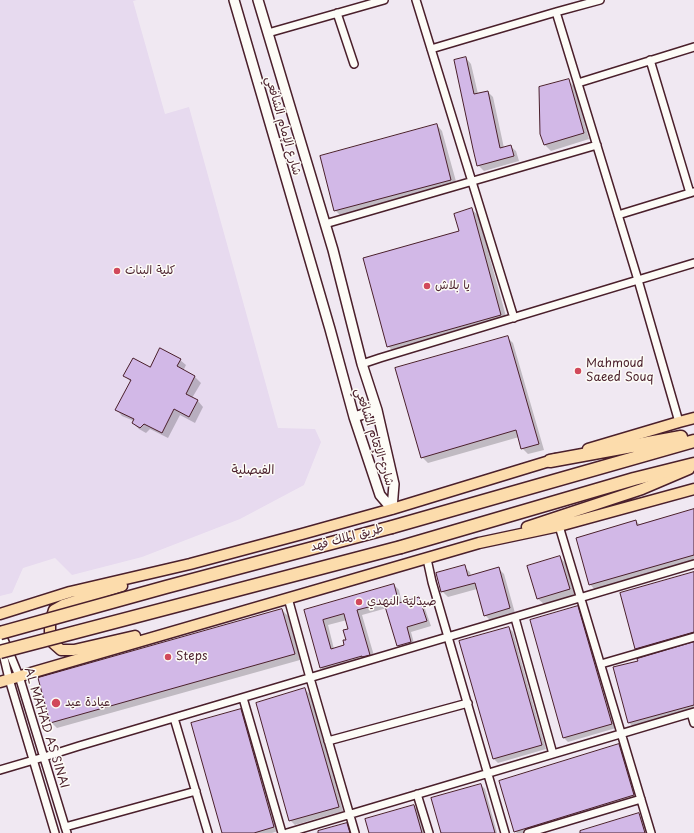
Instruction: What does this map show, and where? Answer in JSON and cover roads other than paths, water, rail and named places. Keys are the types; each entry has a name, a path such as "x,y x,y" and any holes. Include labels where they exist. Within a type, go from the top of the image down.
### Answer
{"highway":[{"path":"550,461 694,435"},
{"name":"طريق الملك فهد","path":"0,632 166,586 392,527 694,441"},
{"name":"طريق الملك فهد","path":"0,652 401,548 634,479 694,466"}],"main road":[{"name":"شارع الإمام الشافعي","path":"234,0 330,329 354,417 380,496 392,509"},
{"name":"شارع الإمام الشافعي","path":"258,0 333,250 362,364 377,410 394,484 392,509"},
{"path":"354,417 377,410"},
{"path":"0,614 70,592 190,564 392,509 694,418"},
{"path":"4,680 479,543 642,489 694,466"},
{"path":"479,543 560,526 694,489"},
{"path":"190,564 63,604 54,610 50,623 52,642 61,650 74,650 231,615"}],"street":[{"path":"268,33 384,0"},
{"path":"416,0 514,318"},
{"path":"431,49 600,0"},
{"path":"556,12 598,146 679,422"},
{"path":"337,13 354,64"},
{"path":"578,83 694,47"},
{"path":"618,215 692,192 650,60"},
{"path":"325,224 598,146"},
{"path":"362,364 694,263"},
{"path":"560,526 651,833"},
{"path":"427,559 448,638 506,833"},
{"path":"0,770 694,564"},
{"path":"288,598 355,833"},
{"path":"515,618 553,754"},
{"name":"AL MAHAD AS SINAI","path":"0,632 19,676 66,830"},
{"path":"601,664 694,637"},
{"name":"AL MAHAD AS SINAI","path":"0,641 4,680 34,760 55,833"},
{"path":"243,698 282,833"},
{"path":"328,740 468,703"},
{"path":"287,833 693,712 694,723"},
{"path":"174,718 208,833"},
{"path":"66,830 196,791"},
{"path":"417,794 429,833"},
{"path":"528,833 641,799"}],"place":[{"name":"كلية البنات","path":"117,271"},
{"name":"يا بلاش","path":"427,286"},
{"name":"Mahmoud Saeed Souq","path":"578,371"},
{"name":"صيدلية النهدي","path":"359,602"},
{"name":"Steps","path":"168,657"},
{"name":"عيادة عيد","path":"56,703"}],"district":[{"name":"الفيصلية","path":"253,470"}]}
